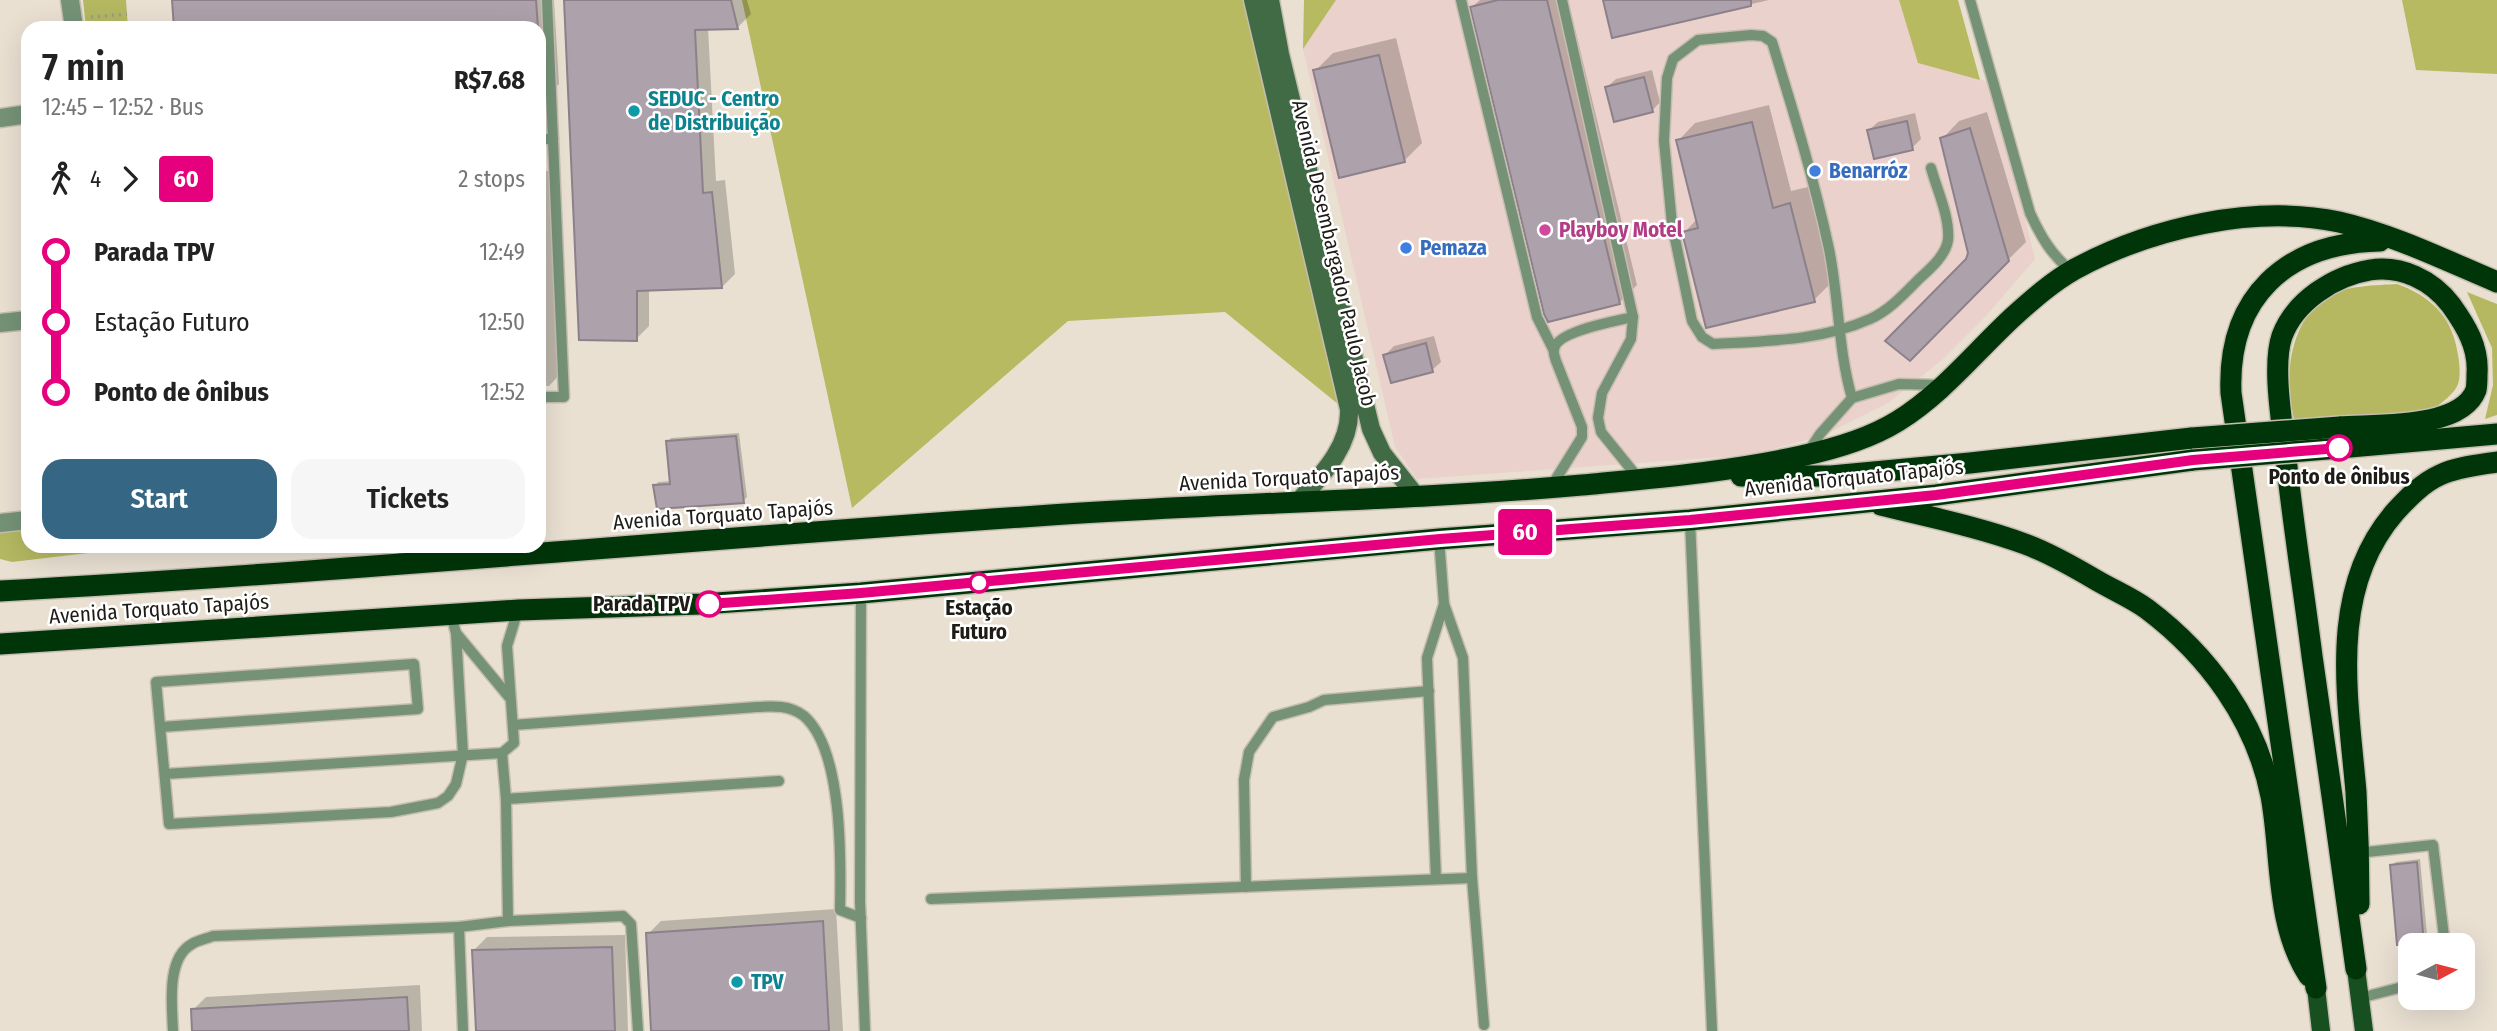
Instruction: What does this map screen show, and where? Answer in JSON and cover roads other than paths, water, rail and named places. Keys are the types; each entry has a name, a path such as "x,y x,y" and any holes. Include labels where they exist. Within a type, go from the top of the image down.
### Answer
{"highway":[{"name":"Avenida Torquato Tapajós","path":"546,548 1551,487 1668,477 1807,455 1854,442 1888,426 1923,403 2038,294 2071,271 2144,239 2216,222 2301,216 2339,222 2367,230 2494,281"},
{"path":"2316,988 2254,563 2231,393 2230,367 2233,348 2244,316 2256,294 2269,280 2308,256 2332,247 2351,242 2394,241"},
{"path":"1668,477 1831,475 1970,463 2192,438 2340,427 2433,421 2453,413 2470,400 2476,389 2478,363 2473,341 2462,320 2445,297 2419,277 2400,271 2370,270 2346,276 2326,287 2304,303 2288,323 2279,354 2280,393 2290,498 2356,969"},
{"name":"Avenida Torquato Tapajós","path":"0,644 453,624 519,610 701,604 861,593 1440,539 1690,520 1936,495 2193,460 2494,434"},
{"path":"2356,969 2359,895 2356,796 2346,660 2353,595 2374,539 2407,499 2424,485 2448,473 2497,462"},
{"path":"1866,502 1985,531 2027,545 2074,567 2145,607 2176,632 2206,663 2247,724 2261,760 2271,795 2285,909 2296,953 2316,988"},
{"name":"Avenida Torquato Tapajós","path":"0,591 215,579 392,565 476,553"}],"main road":[{"path":"2356,969 2364,1031"},
{"path":"2316,988 2321,1031"}],"street":[{"path":"70,0 78,21"},
{"name":"Avenida Desembargador Paulo Jacob","path":"1253,0 1349,409 1349,421 1342,444 1298,502"},
{"name":"Avenida Desembargador Paulo Jacob","path":"1270,0 1280,54 1371,429 1382,453 1416,496"},
{"path":"0,118 21,115"},
{"path":"0,323 21,321"},
{"path":"0,523 21,521"}],"lane":[{"path":"546,397 564,397 547,0"},
{"path":"1461,0 1537,317 1553,349 1582,427 1582,437 1551,487"},
{"path":"1562,0 1633,317 1631,339 1602,393 1598,418 1601,432 1639,479"},
{"path":"1970,0 2030,213 2040,236 2054,256 2071,271"},
{"path":"1852,398 1845,371 1841,329 1829,251 1804,146 1772,42 1763,36 1751,35 1698,40 1673,59 1667,78 1664,141 1672,224 1692,321 1702,337 1713,344 1796,339 1841,329 1872,318 1892,305 1936,262 1948,243 1947,223 1931,167"},
{"path":"546,139 553,139"},
{"path":"1553,349 1557,342 1571,333 1633,317"},
{"path":"1807,455 1820,434 1852,398 1871,390 1899,384 1942,386"},
{"path":"1690,520 1712,1031"},
{"path":"1440,539 1444,604 1463,659 1472,878 1484,1025"},
{"path":"392,565 407,553"},
{"path":"861,593 861,918 865,1031"},
{"path":"1436,879 1427,658 1444,604"},
{"path":"165,774 502,753 514,743 507,646 519,610"},
{"path":"453,624 509,697"},
{"path":"161,727 418,709 414,664 156,682 169,824 391,812 438,803 448,796 456,784 463,754 453,624"},
{"path":"1246,887 1244,780 1249,752 1273,717 1309,707 1324,699 1429,691"},
{"path":"513,725 757,706 782,706 802,715 820,735 835,792 839,823 840,910 861,918"},
{"path":"502,753 506,799 508,920"},
{"path":"506,799 779,781"},
{"path":"2357,853 2433,845 2444,933"},
{"path":"931,899 1472,878"},
{"path":"173,1031 171,988 176,965 189,945 212,936 459,927 508,920 623,916 631,925 638,1031"},
{"path":"459,927 463,1031"},
{"path":"2360,998 2398,988"}],"place":[{"name":"SEDUC - Centro de Distribuição","path":"634,111"},
{"name":"Benarróz","path":"1815,171"},
{"name":"Playboy Motel","path":"1545,230"},
{"name":"Pemaza","path":"1406,248"},
{"name":"Ponto de ônibus","path":"2339,448"},
{"name":"Estação Futuro","path":"979,583"},
{"name":"Parada TPV","path":"709,604"},
{"name":"TPV","path":"737,982"}]}
